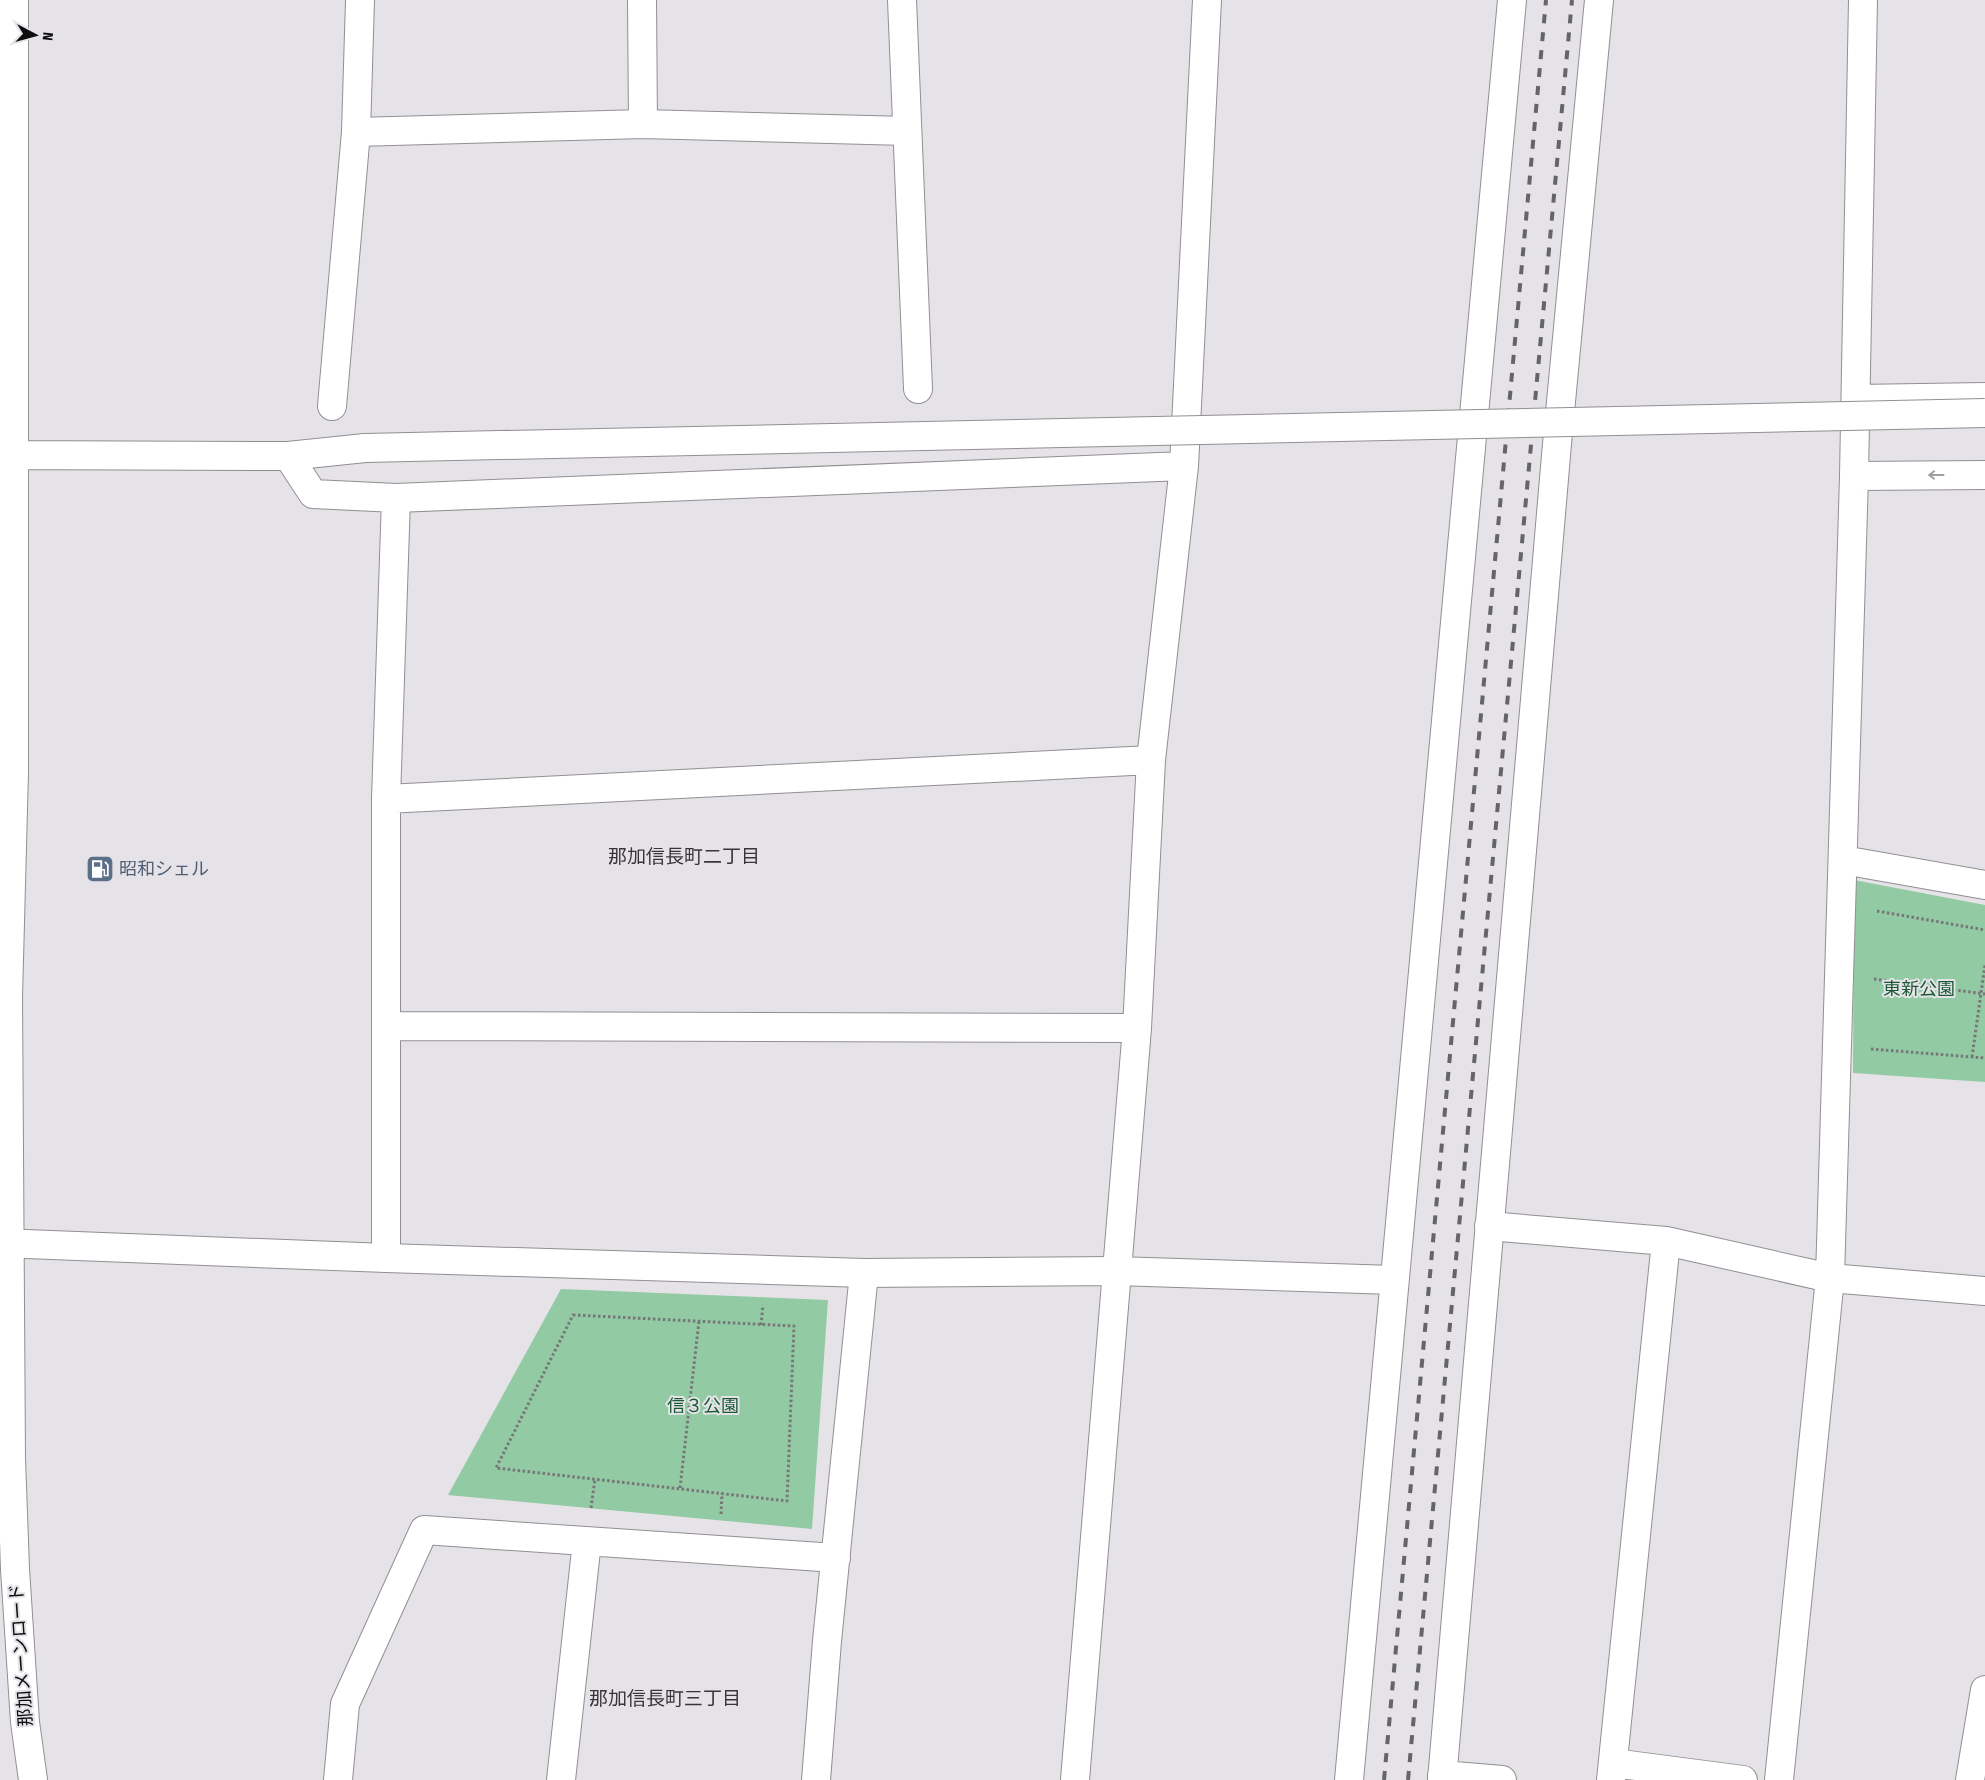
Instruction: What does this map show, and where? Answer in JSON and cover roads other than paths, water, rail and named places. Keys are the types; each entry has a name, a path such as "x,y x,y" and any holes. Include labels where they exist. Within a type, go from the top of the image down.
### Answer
{"street":[{"name":"那加メーンロード","path":"14,0 7,455 14,772 8,997 5,1243 15,1569 25,1722 33,1780"},
{"path":"332,406 356,132 360,0"},
{"path":"642,0 643,124"},
{"path":"902,0 918,389"},
{"path":"1075,1780 1137,1028 1151,760 1184,466 1207,0"},
{"path":"1349,1780 1512,0"},
{"path":"1502,1780 1442,1778 1556,444 1599,0"},
{"path":"1780,1780 1830,1278 1856,399 1863,0"},
{"path":"356,132 643,124 907,131"},
{"path":"1856,399 1985,397"},
{"path":"7,455 288,456 365,448 1985,413"},
{"path":"288,456 313,494 396,498 1184,466"},
{"path":"1854,476 1985,475"},
{"path":"386,1258 386,799 396,498"},
{"path":"386,799 1151,760"},
{"path":"1843,860 1985,885"},
{"path":"387,1026 1137,1028"},
{"path":"1489,1226 1666,1241 1830,1278 1985,1291"},
{"path":"1666,1241 1612,1772 1743,1780"},
{"path":"5,1243 386,1258 864,1273 1116,1271 1394,1280"},
{"path":"816,1780 864,1273"},
{"path":"338,1780 345,1704 424,1530 836,1558"},
{"path":"561,1780 587,1541"},
{"path":"1970,1780 1985,1690"}],"railway":[{"path":"1384,1780 1546,0"},
{"path":"1408,1780 1572,0"}],"place":[{"name":"昭和シェル","path":"100,869"}],"district":[{"name":"那加信長町二丁目","path":"684,856"},
{"name":"那加信長町三丁目","path":"665,1698"}],"park label":[{"name":"東新公園","path":"1919,989"},
{"name":"信３公園","path":"703,1406"}]}
